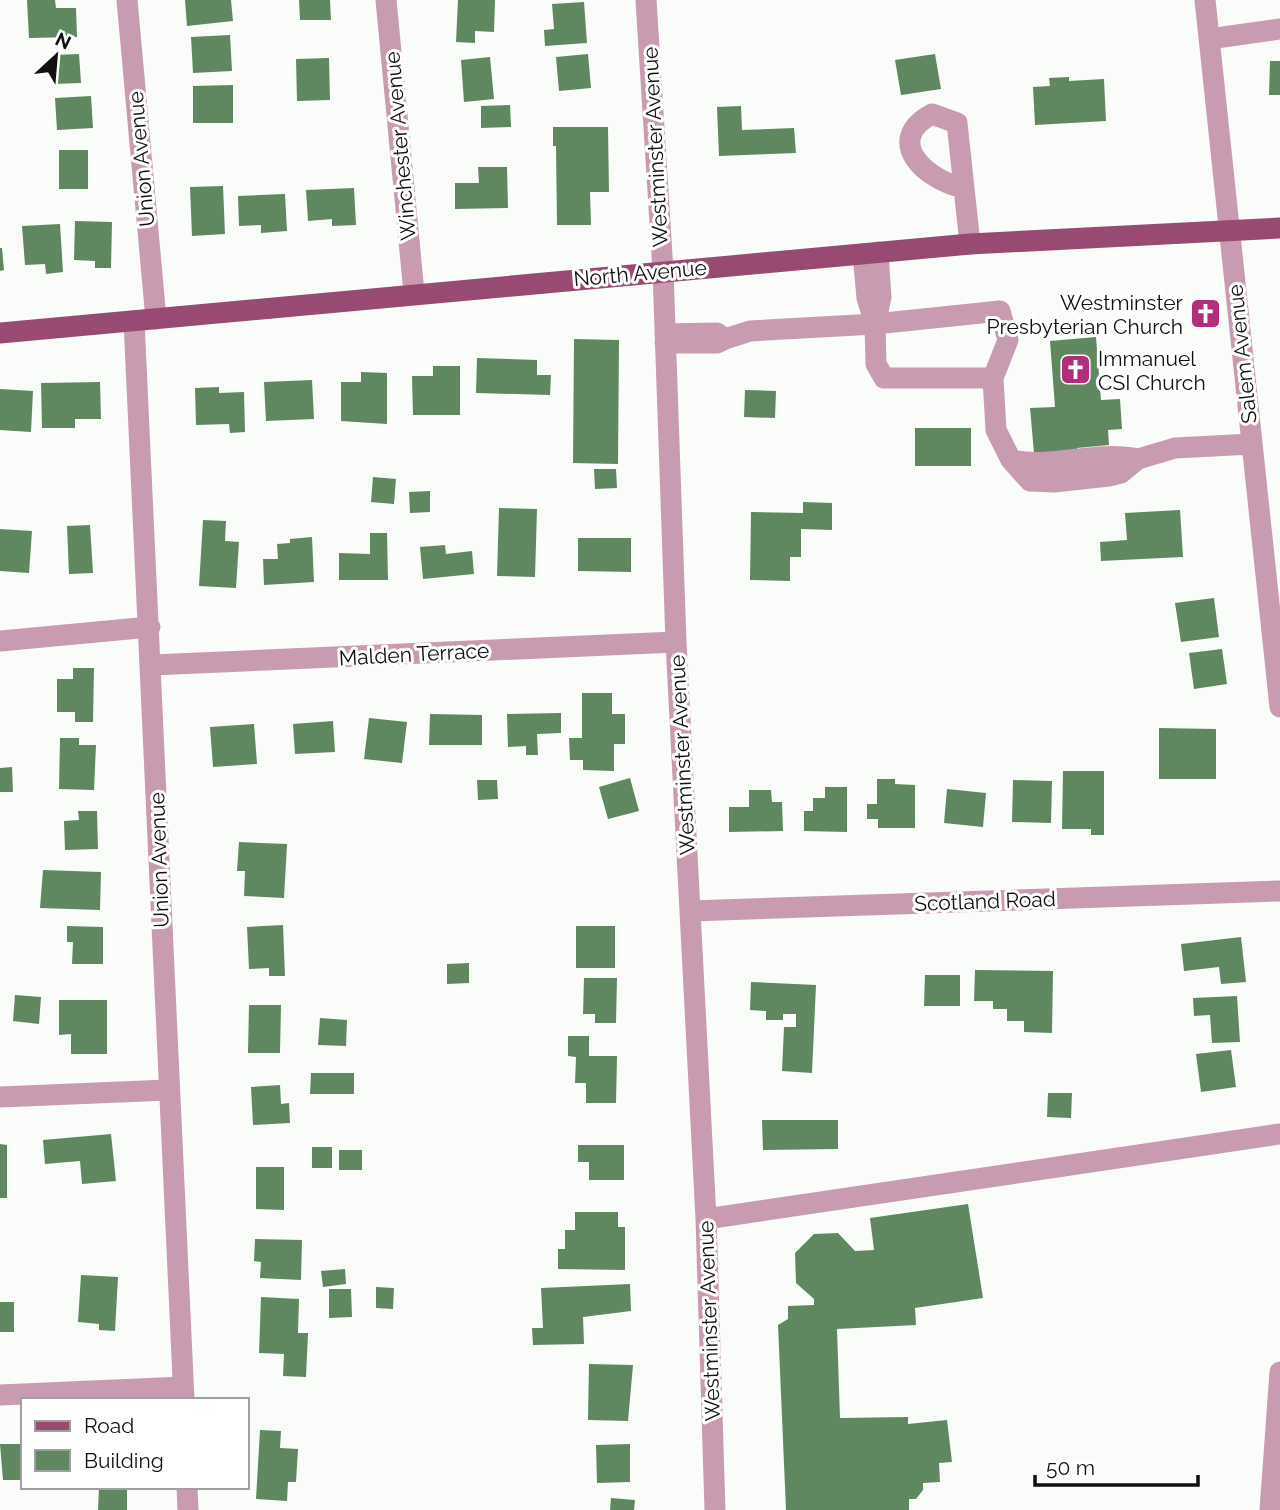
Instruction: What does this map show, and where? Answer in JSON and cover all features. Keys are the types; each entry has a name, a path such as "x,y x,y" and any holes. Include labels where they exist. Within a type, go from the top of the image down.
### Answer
{"main road":[{"name":"North Avenue","path":"0,333 970,244 1280,228"}],"street":[{"name":"Union Avenue","path":"127,0 156,319"},
{"name":"Winchester Avenue","path":"386,0 414,293"},
{"name":"Westminster Avenue","path":"646,0 663,271 676,642 706,1219 715,1510"},
{"name":"Salem Avenue","path":"1205,0 1252,444 1275,619 1280,707"},
{"path":"1209,39 1280,29"},
{"path":"964,188 970,244"},
{"path":"870,253 867,298 875,324 876,363 884,378 993,378"},
{"path":"665,338 717,343 750,331 875,324 1000,311 1008,340 993,378 996,429 1011,460 1027,463 1115,454 1138,459 1175,448 1252,444"},
{"name":"Union Avenue","path":"134,321 152,665 183,1393"},
{"path":"0,641 150,627"},
{"name":"Malden Terrace","path":"152,665 676,642"},
{"name":"Scotland Road","path":"691,911 1280,891"},
{"path":"0,1097 168,1090"},
{"path":"706,1219 1280,1134"},
{"path":"1270,1510 1276,1487 1280,1372"},
{"path":"0,1395 183,1393"},
{"path":"187,1489 187,1510"}],"building":[{"path":"27,0 55,0 56,8 76,8 77,37 29,38"},
{"path":"185,0 231,0 233,21 187,26"},
{"path":"299,0 330,0 331,20 300,20"},
{"path":"458,0 495,0 494,32 475,31 475,43 456,42"},
{"path":"584,2 587,43 545,46 544,30 554,29 552,4"},
{"path":"230,35 232,71 193,73 191,37"},
{"path":"79,54 81,83 54,84 53,55"},
{"path":"588,54 591,88 559,91 556,57"},
{"path":"935,54 941,89 901,95 895,60"},
{"path":"490,57 494,99 464,102 461,60"},
{"path":"329,58 330,100 297,101 296,59"},
{"path":"1270,61 1280,61 1280,95 1269,95"},
{"path":"1069,77 1069,81 1104,79 1106,121 1035,125 1033,87 1050,86 1049,78"},
{"path":"233,85 233,123 193,123 193,86"},
{"path":"91,96 93,128 57,130 55,98"},
{"path":"510,105 511,127 481,128 481,106"},
{"path":"741,106 742,130 794,128 796,153 719,156 717,107"},
{"path":"553,127 608,127 609,192 590,192 591,225 557,225 556,146 553,146"},
{"path":"59,150 88,150 88,189 59,189"},
{"path":"478,167 507,167 508,208 455,209 455,183 479,183"},
{"path":"223,186 225,234 192,236 190,187"},
{"path":"354,188 356,225 332,226 332,219 308,221 306,190"},
{"path":"285,194 287,231 261,233 261,225 239,226 238,196"},
{"path":"75,221 112,222 111,268 95,268 95,261 74,260"},
{"path":"60,224 63,272 46,274 45,264 25,265 22,226"},
{"path":"0,248 4,270 0,271"},
{"name":"Immanuel CSI Church","path":"1096,337 1101,400 1120,399 1122,429 1108,430 1109,445 1077,448 1078,455 1034,453 1030,408 1055,407 1050,341"},
{"path":"574,339 619,340 618,464 573,463"},
{"path":"477,358 537,360 537,375 551,375 550,395 476,393"},
{"path":"433,366 460,366 460,415 413,415 412,376 433,376"},
{"path":"361,372 387,373 387,424 341,421 341,382 361,382"},
{"path":"312,380 314,419 266,421 264,382"},
{"path":"100,382 101,419 75,419 75,428 42,428 41,383"},
{"path":"219,387 219,393 244,392 245,432 230,433 229,424 196,425 195,388"},
{"path":"0,389 33,391 31,432 0,430"},
{"path":"745,390 776,391 775,418 744,417"},
{"path":"915,428 971,428 971,466 915,466"},
{"path":"594,469 616,469 617,488 595,489"},
{"path":"373,477 396,479 394,504 371,502"},
{"path":"430,491 430,512 410,513 409,492"},
{"path":"803,502 832,503 832,530 801,529 801,557 790,557 790,581 750,580 751,512 803,513"},
{"path":"499,508 537,509 535,577 497,576"},
{"path":"1180,510 1183,557 1101,561 1100,542 1127,540 1125,513"},
{"path":"203,520 226,521 225,541 239,542 236,588 199,586"},
{"path":"90,525 93,573 69,574 67,526"},
{"path":"0,529 32,531 29,573 0,571"},
{"path":"370,533 387,533 388,580 339,580 339,553 370,554"},
{"path":"312,537 314,582 264,585 263,559 278,559 277,544 290,543 290,539"},
{"path":"578,538 631,538 631,572 578,571"},
{"path":"445,545 446,554 472,551 474,574 423,579 420,547"},
{"path":"1214,598 1219,637 1181,642 1175,603"},
{"path":"1222,649 1227,684 1194,689 1189,653"},
{"path":"73,668 94,668 93,722 75,722 75,712 57,712 57,679 73,679"},
{"path":"582,693 612,693 612,714 625,714 625,744 614,744 614,771 583,770 583,760 570,760 569,738 582,738"},
{"path":"561,713 561,733 537,734 538,755 526,755 526,746 508,747 507,714"},
{"path":"430,714 482,715 482,745 429,745"},
{"path":"369,718 407,722 402,763 364,759"},
{"path":"333,721 335,752 295,754 293,724"},
{"path":"254,724 257,764 213,767 210,727"},
{"path":"1159,728 1216,729 1216,779 1159,779"},
{"path":"60,738 79,738 79,745 96,745 94,790 59,789"},
{"path":"12,767 13,792 0,792 0,768"},
{"path":"1063,771 1104,771 1104,835 1091,835 1091,829 1062,829"},
{"path":"630,778 639,811 608,819 599,787"},
{"path":"877,779 895,779 895,784 915,785 915,828 878,828 878,819 867,819 867,804 877,804"},
{"path":"477,780 497,780 498,799 478,800"},
{"path":"1013,780 1052,781 1051,823 1012,822"},
{"path":"825,787 847,787 847,832 804,831 804,811 813,811 813,798 825,798"},
{"path":"947,789 986,793 983,827 944,823"},
{"path":"749,790 771,790 772,802 782,802 783,831 729,832 729,807 749,807"},
{"path":"78,811 97,811 98,849 65,850 64,821 79,820"},
{"path":"239,842 287,844 284,898 244,896 245,871 237,871"},
{"path":"43,870 101,872 100,910 40,908"},
{"path":"283,925 285,976 269,976 269,968 249,969 247,927"},
{"path":"67,926 103,927 103,964 72,964 73,942 67,942"},
{"path":"576,926 615,926 615,968 576,968"},
{"path":"1241,937 1246,982 1221,984 1219,967 1184,971 1181,944"},
{"path":"469,963 469,983 447,984 447,964"},
{"path":"975,970 1053,971 1052,1033 1024,1032 1024,1021 1007,1021 1007,1009 993,1009 993,1001 974,1001"},
{"path":"925,975 960,975 960,1006 924,1006"},
{"path":"584,978 617,978 616,1023 595,1023 595,1014 583,1014"},
{"path":"751,982 816,985 812,1073 782,1071 784,1027 796,1027 796,1014 783,1014 783,1020 766,1020 766,1011 750,1010"},
{"path":"15,995 41,997 39,1024 13,1021"},
{"path":"1237,996 1240,1042 1212,1043 1210,1015 1194,1016 1193,998"},
{"path":"59,1000 107,1000 107,1054 71,1054 71,1034 59,1035"},
{"path":"249,1005 281,1005 280,1053 248,1053"},
{"path":"320,1018 347,1020 346,1046 318,1045"},
{"path":"568,1036 589,1036 589,1056 617,1056 616,1103 586,1103 586,1083 575,1083 576,1057 568,1056"},
{"path":"1231,1050 1236,1087 1201,1092 1196,1054"},
{"path":"311,1073 354,1073 354,1094 310,1094"},
{"path":"280,1085 281,1104 289,1103 290,1123 253,1125 251,1087"},
{"path":"1048,1093 1072,1093 1071,1118 1047,1117"},
{"path":"762,1120 838,1120 838,1149 763,1150"},
{"path":"111,1134 116,1181 82,1184 80,1161 45,1164 43,1140"},
{"path":"0,1144 7,1145 7,1198 0,1198"},
{"path":"578,1145 624,1145 624,1180 589,1180 589,1162 578,1162"},
{"path":"312,1147 332,1147 332,1168 312,1168"},
{"path":"339,1150 362,1150 362,1170 339,1170"},
{"path":"256,1167 284,1167 284,1210 256,1209"},
{"path":"968,1204 983,1298 915,1308 916,1325 837,1329 840,1418 908,1417 908,1424 947,1420 952,1462 939,1463 940,1482 923,1483 923,1490 916,1499 909,1499 909,1510 786,1510 778,1325 788,1319 788,1306 814,1305 814,1299 796,1283 795,1253 814,1234 838,1233 855,1251 874,1250 870,1218"},
{"path":"575,1212 618,1212 618,1227 625,1227 625,1270 558,1269 558,1249 565,1249 565,1230 575,1230"},
{"path":"255,1239 302,1240 301,1280 260,1278 261,1262 254,1261"},
{"path":"345,1269 346,1284 323,1287 321,1271"},
{"path":"81,1275 118,1277 115,1331 99,1330 99,1324 78,1322"},
{"path":"630,1284 631,1311 583,1317 584,1344 533,1345 532,1328 543,1328 541,1288"},
{"path":"376,1287 394,1288 393,1309 376,1308"},
{"path":"329,1289 351,1289 352,1317 329,1318"},
{"path":"261,1297 299,1299 298,1333 308,1333 306,1377 283,1376 284,1354 259,1353"},
{"path":"0,1302 14,1302 14,1332 0,1332"},
{"path":"589,1364 633,1365 628,1421 588,1420"},
{"path":"260,1430 281,1431 280,1448 298,1449 296,1482 288,1482 287,1501 256,1499"},
{"path":"0,1444 20,1444 20,1480 3,1480"},
{"path":"630,1444 630,1482 597,1483 596,1445"},
{"path":"99,1489 127,1489 127,1510 98,1510"},
{"path":"611,1498 635,1500 634,1510 610,1510"}],"place":[{"name":"Westminster Presbyterian Church","path":"1206,314"},
{"name":"Immanuel CSI Church","path":"1075,370"}]}
